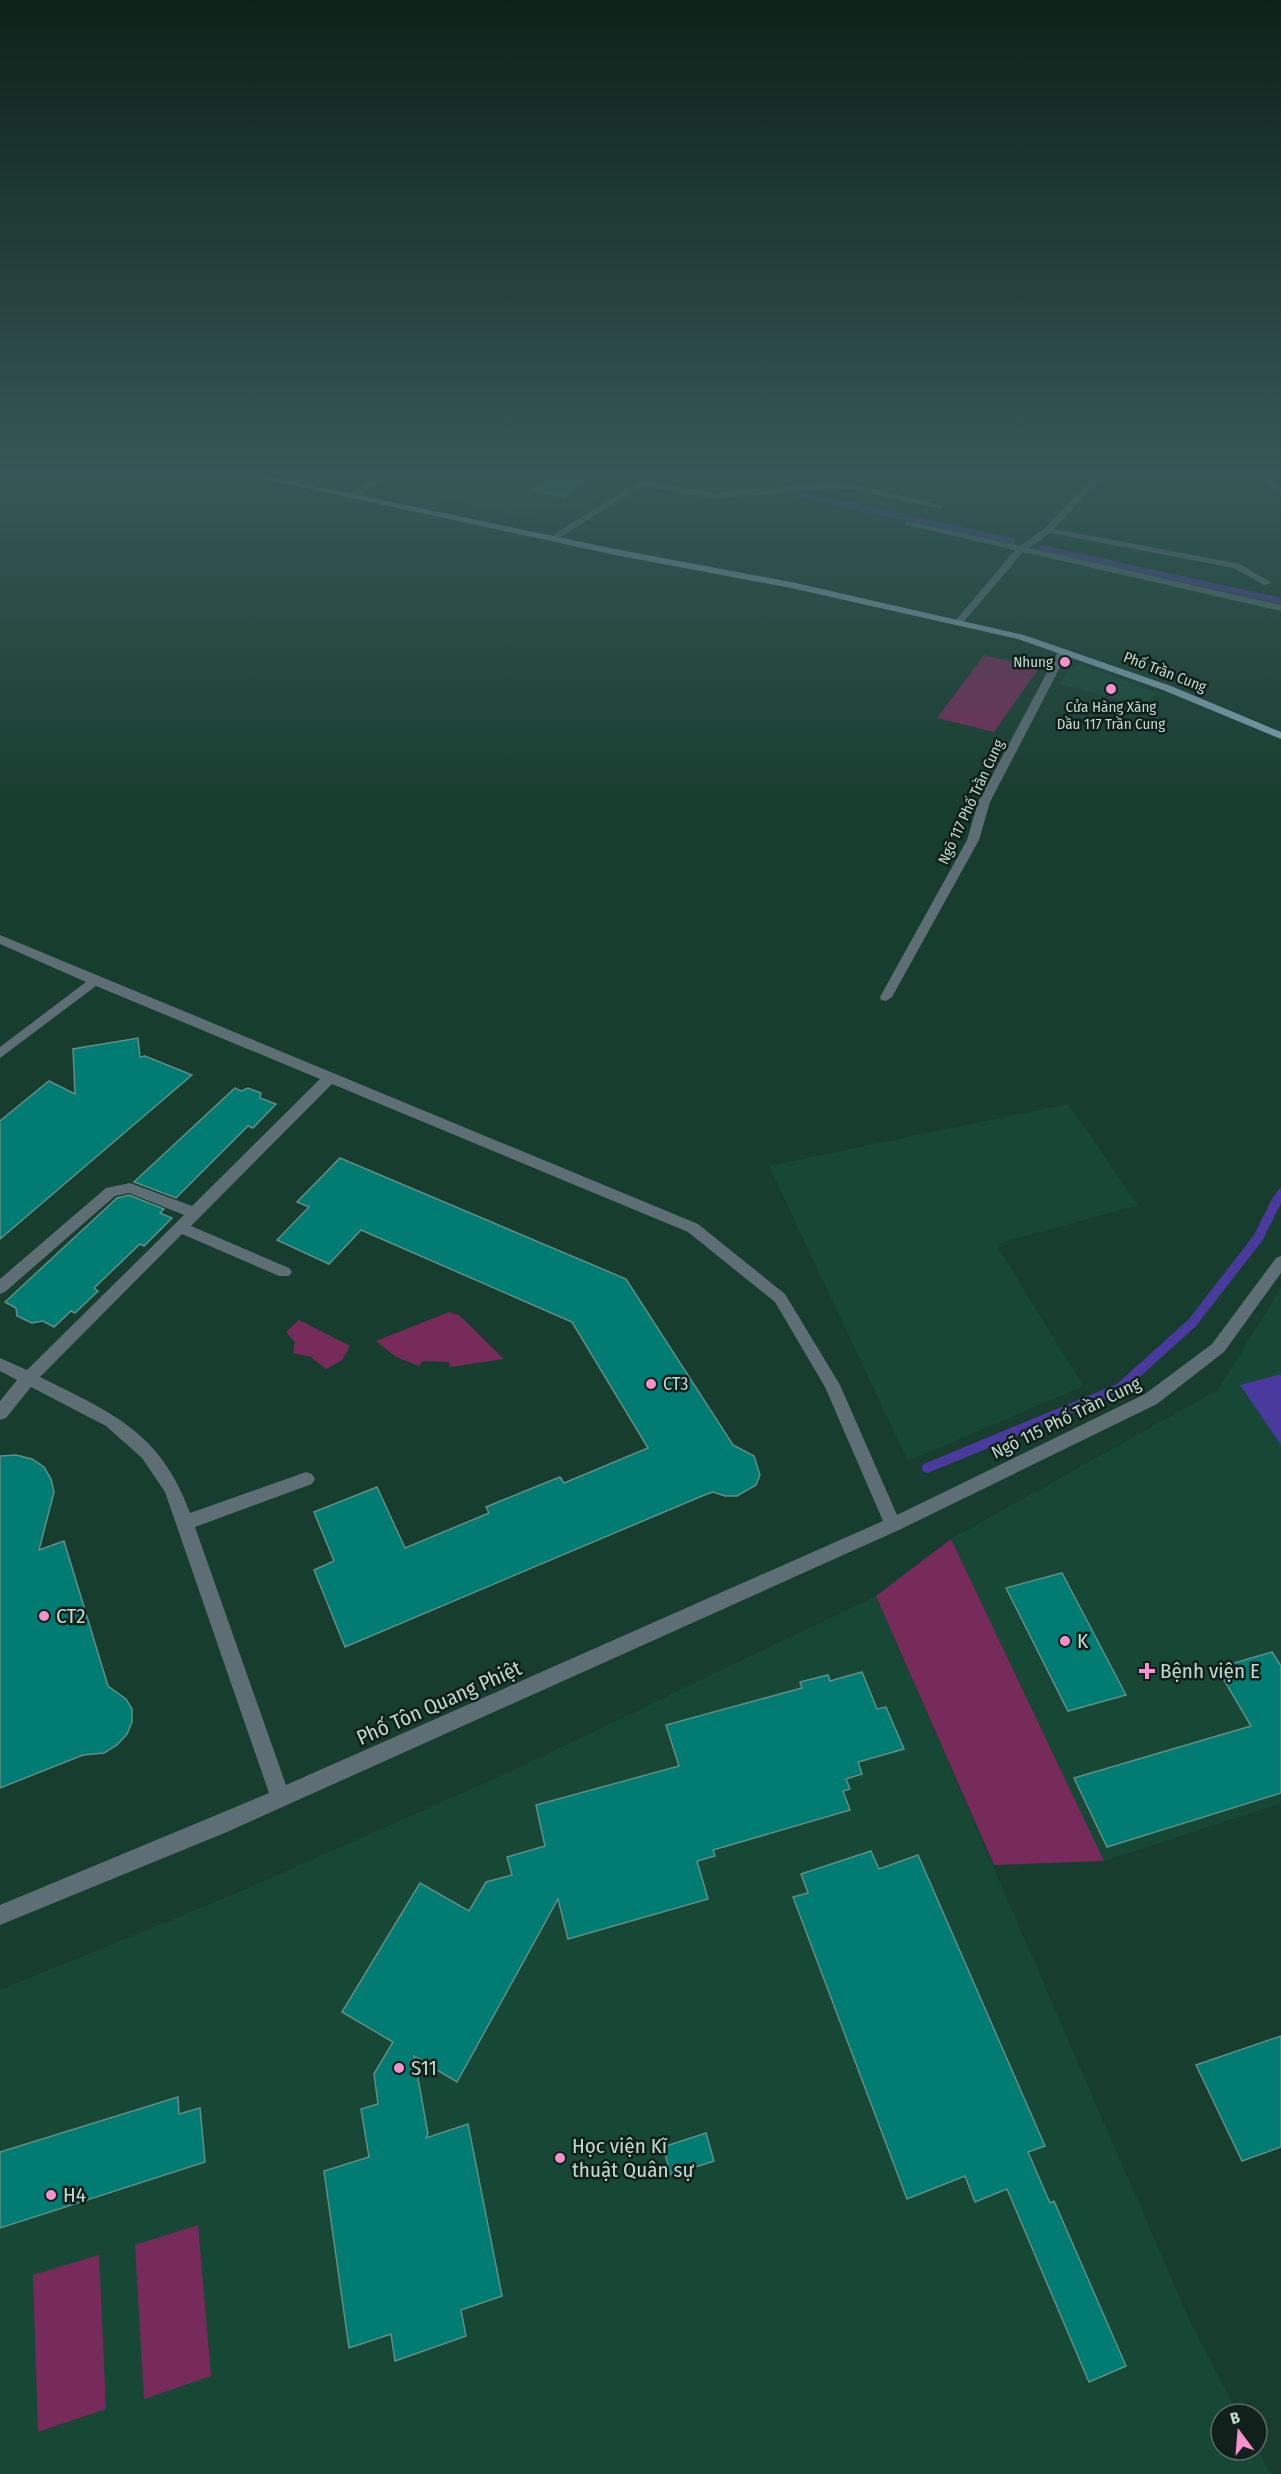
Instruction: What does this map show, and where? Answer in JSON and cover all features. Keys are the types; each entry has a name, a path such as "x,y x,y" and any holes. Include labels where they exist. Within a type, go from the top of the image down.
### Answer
{"main road":[{"name":"Phố Trần Cung","path":"793,585 1064,650 1167,688 1281,736"}],"street":[{"path":"958,623 990,585"},
{"path":"1182,585 1281,608"},
{"name":"Ngõ 117 Phố Trần Cung","path":"886,997 973,840 984,802 1064,650"},
{"path":"0,939 95,981 693,1228 780,1298 832,1385 893,1525"},
{"path":"0,1054 95,981"},
{"path":"0,1413 28,1379 331,1077"},
{"path":"0,1288 111,1192 130,1188 195,1213"},
{"path":"180,1227 284,1272"},
{"name":"Ngõ 115 Phố Trần Cung","path":"893,1525 1151,1399 1218,1348 1281,1262"},
{"path":"0,1364 112,1421 148,1453 173,1489 281,1798"},
{"path":"184,1523 306,1479"},
{"name":"Phố Tôn Quang Phiệt","path":"0,1915 281,1798 893,1525"}],"shaded area":[{"path":"984,655 1039,668 994,732 937,718"},
{"name":"Cửa Hàng Xăng Dầu 117 Trần Cung","path":"1081,664 1157,693 1143,706 1060,684 1068,671"},
{"path":"1068,1104 1138,1205 996,1244 1083,1386 908,1461 769,1166"},
{"name":"Bệnh viện E","path":"1281,1288 1281,1803 1104,1861 951,1539 1218,1390"},
{"path":"449,1312 459,1315 504,1359 450,1367 449,1362 423,1361 419,1366 396,1357 376,1341"},
{"path":"299,1320 350,1346 342,1360 326,1369 311,1357 293,1353 295,1342 286,1332"},
{"path":"1281,1374 1281,1445 1240,1385"},
{"path":"951,1539 1104,1861 994,1865 876,1596"},
{"name":"Học viện Kĩ thuật Quân sự","path":"876,1596 1192,2326 1232,2402 1209,2402 1209,2462 1264,2462 1271,2474 0,2474 0,1990 230,1896 514,1770"},
{"path":"198,2225 211,2376 144,2399 135,2245"},
{"path":"99,2255 106,2409 38,2432 33,2275"}],"building":[{"path":"138,1038 140,1057 145,1056 192,1075 0,1239 0,1121 49,1081 75,1094 73,1049"},
{"path":"235,1088 241,1091 248,1088 261,1093 260,1098 276,1104 253,1128 248,1126 176,1198 134,1182"},
{"name":"CT3","path":"340,1158 626,1279 733,1445 754,1456 760,1475 756,1485 737,1496 725,1496 713,1492 702,1496 345,1647 314,1570 334,1561 314,1512 377,1487 405,1548 489,1513 486,1507 560,1477 564,1483 648,1448 572,1322 361,1230 329,1264 277,1240 309,1207 297,1202"},
{"path":"129,1195 164,1209 160,1213 172,1218 144,1246 140,1244 94,1288 98,1291 75,1313 71,1311 54,1327 43,1321 32,1323 17,1316 16,1308 5,1302 117,1198"},
{"name":"CT2","path":"16,1455 32,1459 44,1467 51,1479 54,1492 39,1550 64,1541 108,1686 126,1699 132,1709 132,1722 127,1734 117,1745 104,1753 83,1755 0,1788 0,1456"},
{"name":"K","path":"1062,1573 1126,1695 1068,1711 1006,1588"},
{"path":"1272,1652 1281,1666 1281,1793 1107,1847 1074,1778 1251,1726 1217,1668"},
{"name":"S11","path":"862,1672 877,1709 886,1707 904,1749 858,1762 862,1774 846,1779 850,1789 843,1791 850,1810 713,1850 715,1856 697,1861 708,1899 568,1939 558,1899 457,2082 414,2056 428,2134 426,2138 468,2124 502,2296 461,2310 466,2336 395,2361 391,2334 349,2348 324,2171 369,2157 361,2109 378,2104 374,2074 393,2042 342,2012 420,1883 469,1911 486,1882 512,1875 507,1857 545,1846 536,1805 679,1766 666,1725 802,1688 800,1682 828,1675 830,1681"},
{"path":"871,1851 879,1869 918,1855 1045,2146 1028,2152 1050,2203 1054,2201 1126,2366 1089,2382 1007,2189 975,2202 965,2176 907,2199 793,1897 808,1893 801,1874"},
{"path":"1281,2036 1281,2147 1242,2161 1196,2065"},
{"name":"H4","path":"178,2097 179,2114 200,2108 205,2162 0,2228 0,2152"},
{"path":"706,2133 714,2161 671,2175 663,2147"}],"waterway":[{"path":"1211,585 1281,601"},
{"path":"1276,1202 1281,1193"},
{"path":"927,1468 1120,1388 1192,1323 1258,1238 1276,1202"}],"place":[{"name":"Nhung","path":"1065,662"},
{"name":"Cửa Hàng Xăng Dầu 117 Trần Cung","path":"1111,689"},
{"name":"CT3","path":"651,1384"},
{"name":"CT2","path":"44,1616"},
{"name":"K","path":"1065,1641"},
{"name":"Bệnh viện E","path":"1147,1671"},
{"name":"S11","path":"399,2068"},
{"name":"Học viện Kĩ thuật Quân sự","path":"560,2158"},
{"name":"H4","path":"51,2195"}]}
